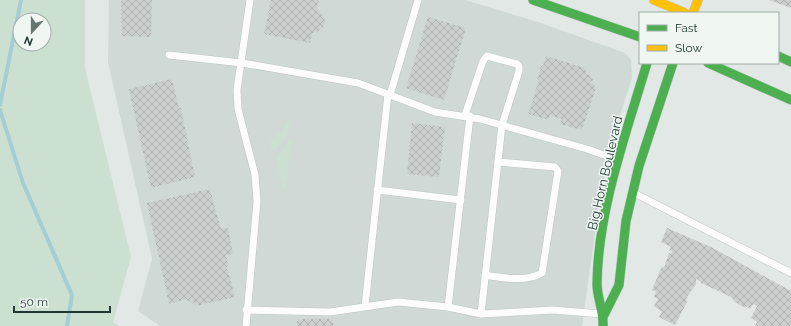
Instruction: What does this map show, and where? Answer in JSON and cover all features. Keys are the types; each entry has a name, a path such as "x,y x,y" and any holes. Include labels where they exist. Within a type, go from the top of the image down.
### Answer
{"main road":[{"path":"533,0 639,37"},
{"path":"654,0 682,12"},
{"path":"693,12 698,0"},
{"path":"779,56 791,62"},
{"name":"Big Horn Boulevard","path":"603,326 604,315 597,286 605,218 618,160 647,64"},
{"name":"Big Horn Boulevard","path":"604,315 619,285 626,221 634,193 639,166 673,64"},
{"path":"710,64 791,100"}],"lane":[{"path":"246,326 246,310 257,201 255,175 238,109 237,90 250,0"},
{"path":"365,306 389,94 418,0"},
{"path":"169,55 242,63 358,83 435,112 467,116 502,125 618,160"},
{"path":"448,307 461,200 467,116 483,61 487,56 491,56 517,64 519,66 502,125 481,314"},
{"path":"485,275 502,278 536,277 542,274 558,171 555,167 498,162"},
{"path":"377,190 461,200"},
{"path":"634,193 791,273"},
{"path":"246,310 330,312 398,302 448,307 481,314 553,310 604,315"}],"shaded area":[{"path":"109,0 465,0 538,22 625,53 631,60 632,78 614,134 601,190 582,326 160,326 138,311 152,259 108,62"}],"green space":[{"path":"0,0 85,0 85,68 131,257 113,322 119,326 0,326"},
{"path":"288,120 290,122 288,134 276,150 271,148 270,141 282,131"},
{"path":"292,137 285,191 283,190 276,158"}],"building":[{"path":"121,0 152,0 151,37 122,36"},
{"path":"271,0 319,0 317,10 323,15 325,22 323,27 318,32 312,33 310,43 264,34"},
{"path":"769,0 791,0 791,8"},
{"path":"428,17 466,28 444,100 406,88"},
{"path":"546,56 585,68 587,75 589,74 593,80 590,82 595,86 595,91 582,130 560,124 561,119 550,115 549,120 528,114 539,80 537,80 541,66 543,66"},
{"path":"172,79 179,108 181,108 195,177 151,188 129,89"},
{"path":"412,123 445,127 439,177 407,174"},
{"path":"210,189 221,229 228,228 233,254 226,255 229,266 227,267 235,297 196,306 186,299 169,304 147,203"},
{"path":"667,228 711,247 791,291 791,326 755,326 757,322 751,318 757,306 753,304 750,309 746,306 745,308 735,302 731,297 701,283 696,279 696,284 687,297 687,302 675,325 659,317 662,312 654,306 658,299 654,297 656,291 652,290 662,266 664,268 669,253 671,254 672,251 669,250 671,247 661,242"},
{"path":"297,319 333,319 333,326 297,326"}],"waterway":[{"path":"0,105 21,0"},
{"path":"0,110 23,183 72,295 67,326"}],"traffic: fast":[{"path":"533,0 639,37"},
{"path":"779,56 791,62"},
{"path":"603,326 597,284 602,228 614,172 647,64"},
{"path":"604,315 619,285 626,221 639,166 673,64"},
{"path":"710,64 791,100"}],"traffic: slow":[{"path":"654,0 683,12"},
{"path":"693,12 698,0"}]}
